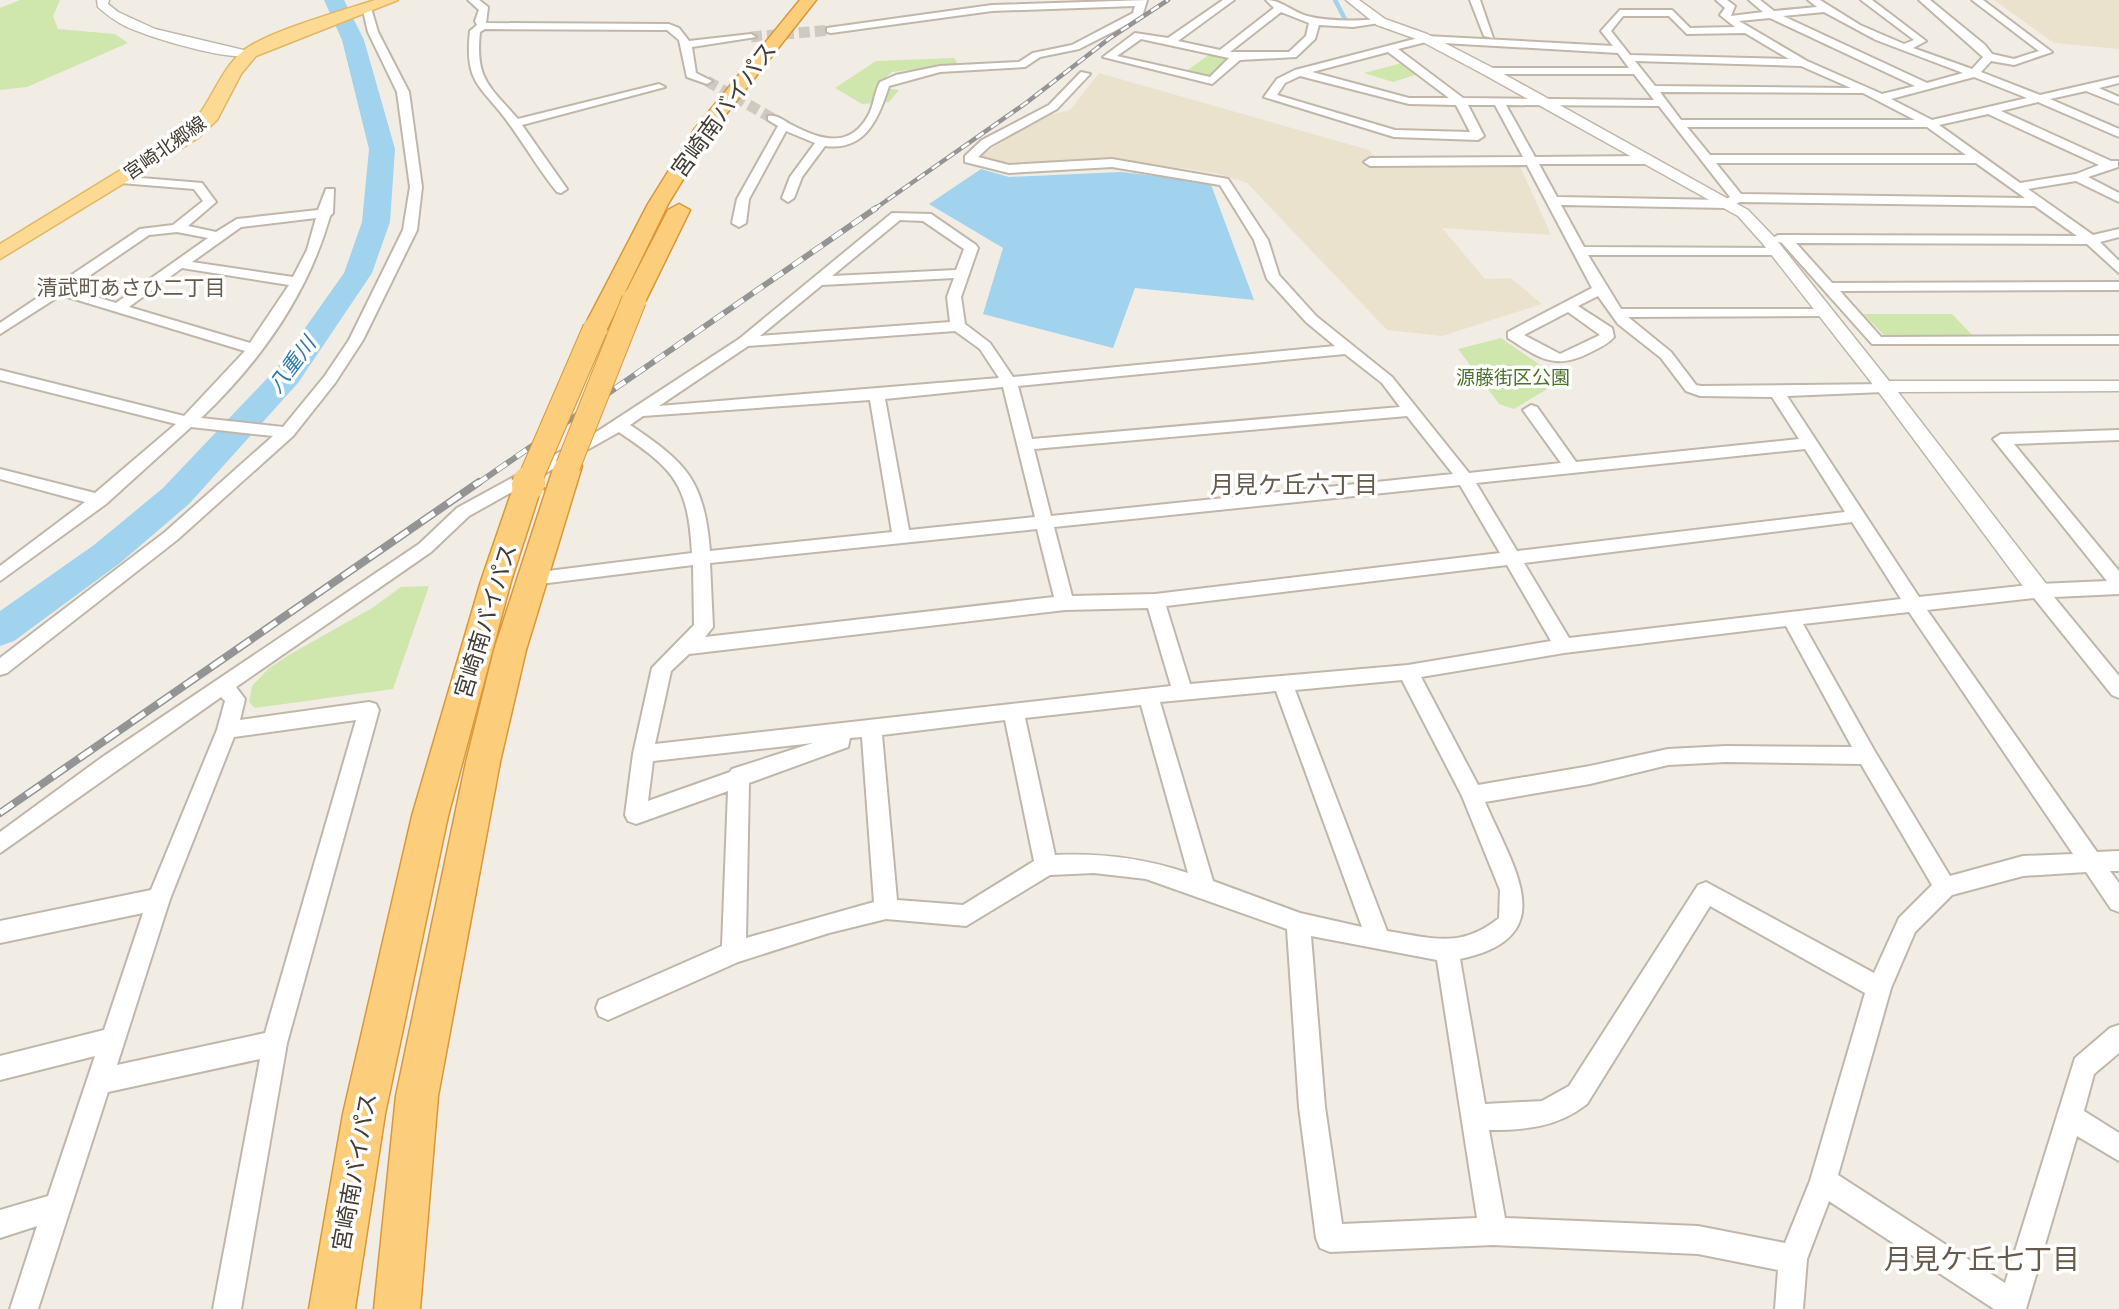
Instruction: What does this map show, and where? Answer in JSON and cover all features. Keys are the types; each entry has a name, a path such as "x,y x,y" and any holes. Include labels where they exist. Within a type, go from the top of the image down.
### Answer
{"highway":[{"name":"宮崎南バイパス","path":"332,1309 363,1114 430,816 496,580 528,485 595,329 658,204 704,130 808,0"},
{"name":"宮崎南バイパス","path":"397,1309 416,1096 483,762 510,650 568,466 600,379 634,300 683,201 730,125 827,0"}],"main road":[{"name":"宮崎北郷線","path":"0,253 192,134 211,116 233,72 250,53 300,31 390,0"}],"street":[{"path":"103,0 102,5 110,13 169,37 220,51 250,53"},
{"path":"473,0 484,9 480,21 483,26"},
{"path":"1168,43 1228,0"},
{"path":"1352,0 1381,22 1426,39 1646,160 1732,201"},
{"path":"1475,0 1489,36"},
{"path":"1721,0 1731,8 1725,15 1744,30 1803,63 1868,91 1930,124 2091,240 2119,269"},
{"path":"1754,0 1774,16 1927,87"},
{"path":"1813,0 1904,48 2119,133"},
{"path":"1866,0 1921,41 1904,48"},
{"path":"1924,0 1980,47 1987,58 2014,62 2047,52 1978,0"},
{"path":"772,118 821,143 847,144 856,138 874,115 884,84 892,80 940,69 1020,65 1037,55 1075,47 1138,15 1141,2 992,8 831,30"},
{"path":"1221,54 1275,4 1315,20 1360,24 1381,22"},
{"path":"0,668 171,536 286,432 330,380 356,340 402,248 413,216 416,187 403,92 373,32 366,8"},
{"path":"1729,19 1826,9"},
{"path":"1744,30 1687,31 1672,13 1620,13 1606,31 1707,159 1732,201 1764,235 1782,246 1828,287 1877,341 2119,340"},
{"path":"1237,57 1212,81 1108,57 1139,36 1237,57 1292,55 1311,37 1315,20"},
{"path":"561,189 537,159 515,123 480,83 472,60 475,31 483,26 669,27 678,30 687,44 691,75 707,81"},
{"path":"1406,31 1545,40"},
{"path":"687,44 751,37"},
{"path":"1388,47 1460,101 1478,136 1394,133 1270,97 1281,81 1299,72 1388,47 1426,39 1626,54 1803,63"},
{"path":"1880,98 1974,74 1987,58"},
{"path":"1488,71 1639,71"},
{"path":"1299,72 1409,102 1661,103"},
{"path":"1086,74 1053,107 986,143 969,159 1009,169 1112,163 1224,181 1261,240 1272,276 1311,319 1387,380 1463,477 1564,646"},
{"path":"1677,122 1930,124 2119,80"},
{"path":"515,123 659,87"},
{"path":"2089,88 2119,101"},
{"path":"1650,89 1868,91"},
{"path":"1499,102 1532,160 1550,201 1600,289 1623,321 1665,355 1691,388 1700,391 1777,392 1884,387 2119,386"},
{"path":"1989,110 2114,164"},
{"path":"739,223 743,199 784,125"},
{"path":"788,198 796,177 821,143"},
{"path":"1707,159 1979,159"},
{"path":"1370,162 1646,160"},
{"path":"2017,187 2078,177 2114,164"},
{"path":"2078,177 2119,198"},
{"path":"121,179 198,187 210,202 177,228"},
{"path":"0,575 100,500 193,422 255,349 299,282 317,243 327,213 330,192"},
{"path":"1550,201 2036,202"},
{"path":"119,307 237,223 327,213"},
{"path":"0,844 223,686 425,548 463,512 620,426 636,412 744,342 897,216 926,217 971,248 954,297 958,326"},
{"path":"0,330 145,232 177,228 219,236"},
{"path":"1578,251 2091,240 2119,233"},
{"path":"1782,246 1825,312 2039,591 2119,690"},
{"path":"181,264 299,282"},
{"path":"820,281 960,274"},
{"path":"1828,287 2119,286"},
{"path":"1570,307 1606,331 1607,337 1564,360 1552,359 1513,335 1600,289"},
{"path":"58,290 255,349"},
{"path":"1617,313 1825,312"},
{"path":"744,342 958,326 985,346 1009,382 1065,603"},
{"path":"636,412 877,395 1349,349"},
{"path":"0,374 193,422 286,432"},
{"path":"1777,392 1914,605 2119,902"},
{"path":"877,395 902,538"},
{"path":"1531,410 1572,466"},
{"path":"1024,445 1410,411"},
{"path":"620,426 651,446 690,490 704,626 662,668 643,754 636,815 825,745 904,725"},
{"path":"2116,438 2001,439 2119,585"},
{"path":"532,579 699,558 1810,443"},
{"path":"0,474 100,500"},
{"path":"683,647 1065,603 1155,601 1857,516"},
{"path":"643,754 1183,692 1408,671 1564,646 1791,618 2119,585"},
{"path":"1155,601 1183,692"},
{"path":"1791,618 1867,756 1945,887"},
{"path":"608,1008 734,952 887,909 966,916 1046,865 1094,863 1146,869 1298,923 1379,941 1447,951 1486,943 1510,923 1511,890 1472,794 1408,671"},
{"path":"1283,683 1379,941"},
{"path":"24,1309 159,899 227,730 235,699 223,686"},
{"path":"1148,696 1204,890"},
{"path":"227,730 369,710 275,1043 227,1309"},
{"path":"1013,711 1046,865"},
{"path":"872,733 887,909"},
{"path":"1472,794 1590,775 1668,757 1867,756"},
{"path":"734,952 739,775"},
{"path":"1789,1309 1793,1259 1823,1181 1879,988 1907,925 1945,887 2023,866 2119,861"},
{"path":"1475,1117 1549,1114 1566,1106 1578,1095 1706,892 1879,988"},
{"path":"0,932 159,899"},
{"path":"1298,923 1312,1107 1330,1238 1493,1231 1579,1237 1698,1240 1793,1259"},
{"path":"1447,951 1493,1231"},
{"path":"1823,1181 2012,1307 2084,1067 2119,1037"},
{"path":"0,1068 114,1039"},
{"path":"101,1081 275,1043"},
{"path":"2069,1116 2119,1148"},
{"path":"0,1224 57,1207"}],"shaded area":[{"path":"1994,0 2119,0 2119,49 2054,43"},
{"path":"1099,73 1369,150 1386,167 1519,164 1551,235 1442,228 1485,279 1511,278 1542,304 1442,336 1387,330 1247,183 1215,173 1113,159 1011,164 978,158 1037,118 1070,110"}],"green space":[{"path":"20,0 60,0 53,16 58,29 115,34 128,43 27,87 0,90 0,8"},
{"path":"1210,54 1229,59 1212,76 1185,72"},
{"path":"954,58 958,64 892,72 876,87 899,90 889,102 862,104 835,88 876,61"},
{"path":"1402,63 1418,74 1393,82 1364,73"},
{"path":"1863,314 1952,314 1975,338 1888,339"},
{"name":"源藤街区公園","path":"1501,338 1562,380 1514,409 1499,404 1458,349"},
{"path":"429,586 393,689 255,708 249,702 252,686 268,669 289,655 372,608 401,587"}],"water":[{"path":"981,169 1009,177 1121,172 1210,182 1254,300 1135,288 1113,348 983,314 1003,248 929,204"}],"waterway":[{"name":"八重川","path":"0,631 107,554 176,496 287,376 358,273 376,222 382,149 353,40 334,0"},
{"path":"1335,0 1346,21"}],"tunnel":[{"path":"751,37 831,30"},
{"path":"707,81 772,118"}],"railway":[{"path":"873,210 1026,103 1110,38 1168,0"},
{"path":"477,484 876,208"},
{"path":"0,813 479,482"}],"district":[{"name":"清武町あさひ二丁目","path":"131,288"},
{"name":"月見ケ丘六丁目","path":"1294,485"},
{"name":"月見ケ丘七丁目","path":"1982,1259"}]}
